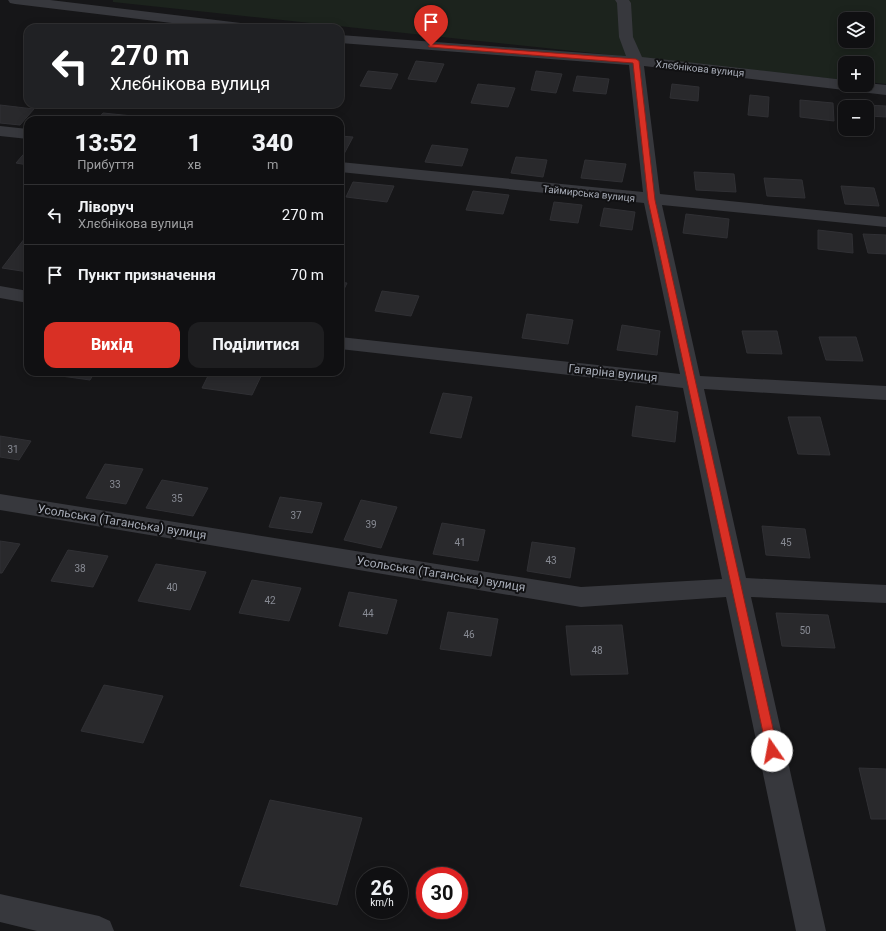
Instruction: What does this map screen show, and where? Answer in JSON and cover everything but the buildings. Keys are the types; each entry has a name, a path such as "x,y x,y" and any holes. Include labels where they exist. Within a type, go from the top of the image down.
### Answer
{"street":[{"path":"15,0 216,24"},
{"path":"622,0 624,3 626,37 636,61 652,200 811,931"},
{"name":"Хлєбнікова вулиця","path":"344,39 636,61 838,84"},
{"name":"Хлєбнікова вулиця","path":"874,89 886,90"},
{"path":"0,131 24,134"},
{"name":"Таймирська вулиця","path":"344,167 652,200 886,222"},
{"path":"0,292 24,296"},
{"name":"Гагаріна вулиця","path":"344,343 692,382 886,393"},
{"name":"Усольська (Таганська) вулиця","path":"0,502 581,597 737,587 886,594"},
{"path":"0,908 99,931"}],"shaded area":[{"path":"113,0 886,0 886,84 874,83 874,56 838,56 838,79 344,27 344,24 319,24 113,2"}],"route":[{"path":"431,46 636,61 652,200 772,751"}]}
